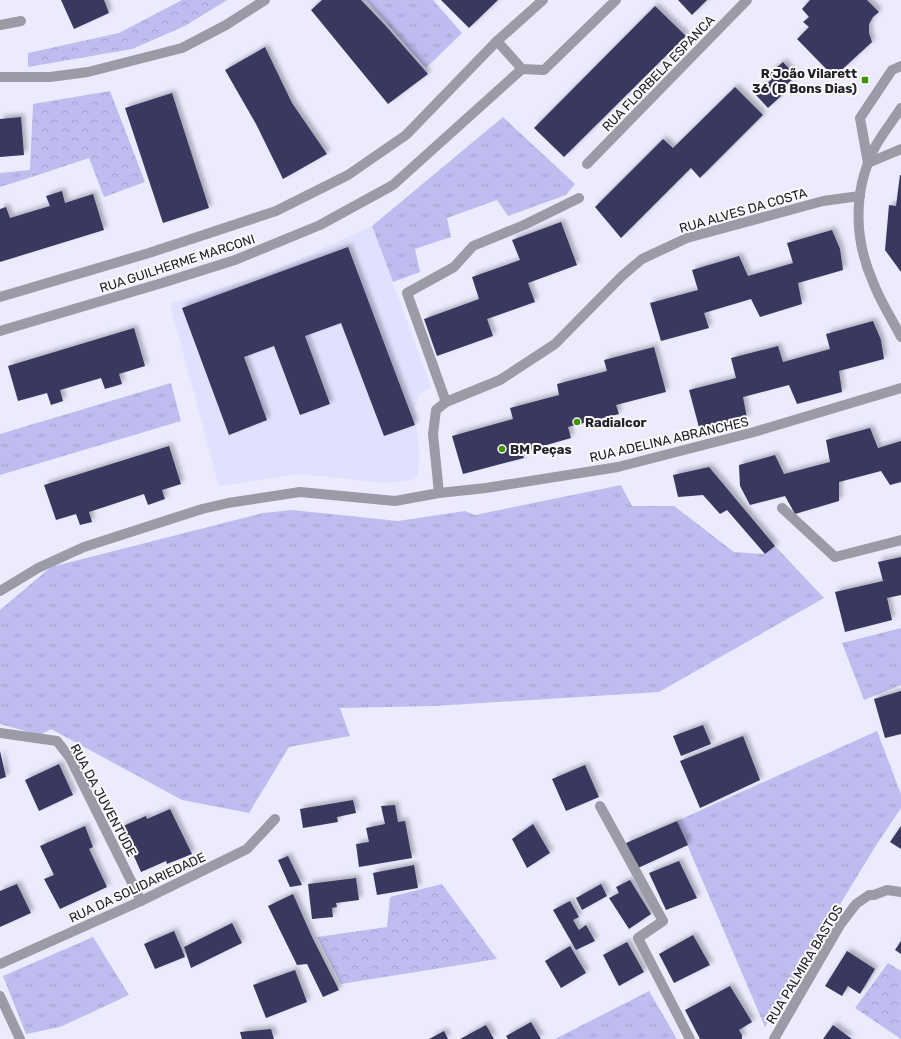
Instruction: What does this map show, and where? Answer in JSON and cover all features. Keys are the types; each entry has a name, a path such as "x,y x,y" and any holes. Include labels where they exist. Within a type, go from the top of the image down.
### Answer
{"street":[{"path":"0,77 50,77 88,72 182,48 266,0"},
{"name":"RUA GUILHERME MARCONI","path":"0,297 150,253 276,211 348,175 406,135 497,41 543,0"},
{"path":"497,41 522,69 544,70 616,0"},
{"name":"RUA FLORBELA ESPANCA","path":"587,164 747,0"},
{"path":"0,25 20,21"},
{"path":"868,162 860,118 892,70 901,66"},
{"name":"RUA GUILHERME MARCONI","path":"0,331 235,260 320,225 393,185 522,69"},
{"path":"901,108 883,135 868,162 860,196 858,228 866,263 873,283 901,337"},
{"path":"868,162 901,149"},
{"name":"RUA ALVES DA COSTA","path":"446,402 500,380 555,344 622,276 642,259 687,238 823,201 860,196"},
{"path":"439,493 433,434 436,410 446,402 406,293 454,267 473,246 524,225 579,198"},
{"name":"RUA ADELINA ABRANCHES","path":"0,591 38,568 84,547 202,509 228,503 300,492 395,501 439,493 486,488 618,467 754,432 901,388"},
{"path":"782,508 834,557 901,540"},
{"name":"RUA DA JUVENTUDE","path":"0,733 57,741 70,758 142,901"},
{"path":"600,806 663,921 638,938 690,1039"},
{"name":"RUA DA SOLIDARIEDADE","path":"0,964 142,901 247,849 275,819"},
{"name":"RUA PALMIRA BASTOS","path":"774,1039 840,924 856,904 869,895 874,895 887,890 901,892"},
{"path":"0,996 20,1039"}],"shaded area":[{"path":"372,226 431,387 418,395 415,408 419,452 418,475 411,480 386,483 300,474 219,486 170,304 269,273"}],"green space":[{"path":"182,0 227,0 185,26 132,49 28,67 28,53 119,33"},
{"path":"366,0 433,0 462,33 426,68"},
{"path":"110,91 145,182 104,197 89,158 32,177 30,170 33,104"},
{"path":"503,117 575,184 566,195 508,216 497,200 447,218 451,237 415,249 420,272 393,282 372,226"},
{"path":"30,170 32,177 0,187 0,173"},
{"path":"171,383 181,421 0,475 0,434"},
{"path":"621,485 632,506 674,506 734,552 765,554 775,546 824,598 659,692 434,706 340,708 350,736 289,747 249,813 182,800 51,729 40,735 0,724 0,610 51,567 263,513 292,510 398,521 465,511 475,515"},
{"path":"901,628 901,685 864,700 842,643"},
{"path":"877,731 901,794 901,808 875,847 765,1027 677,821"},
{"path":"442,884 497,959 341,984 317,937 387,927 390,897"},
{"path":"93,937 129,995 60,1027 26,1034 3,976"},
{"path":"888,963 901,971 901,1039 855,1008"},
{"path":"649,991 677,1039 555,1039"}],"building":[{"path":"61,0 104,0 109,13 74,29"},
{"path":"322,0 361,0 428,74 388,104 311,10"},
{"path":"441,0 498,0 469,28"},
{"path":"678,0 707,0 692,15"},
{"path":"810,0 867,0 879,12 873,17 869,24 869,33 872,42 834,77 797,39 809,27 803,22 809,17 802,9"},
{"path":"655,6 686,36 564,157 534,128"},
{"path":"265,47 292,103 327,154 283,179 256,124 225,70"},
{"path":"783,62 796,76 778,93 781,96 768,108 755,94 772,79 768,75"},
{"path":"735,87 763,115 700,178 691,168 621,238 595,207 663,139 673,148"},
{"path":"172,93 209,208 163,223 125,108"},
{"path":"21,117 24,155 0,157 0,119"},
{"path":"900,175 901,272 885,250 889,205 896,206"},
{"path":"62,191 65,203 93,194 104,230 0,262 0,209 6,207 10,218 50,206 46,196"},
{"path":"561,222 577,265 528,283 535,302 487,319 493,336 437,356 424,319 479,299 472,277 520,260 512,240"},
{"path":"832,230 840,249 843,270 798,283 802,304 760,317 751,299 704,313 709,328 661,341 650,303 698,290 692,270 739,256 748,276 793,263 787,243"},
{"path":"348,247 415,425 384,436 341,323 305,336 330,404 300,415 274,346 244,357 267,420 229,435 182,308"},
{"path":"873,321 881,340 884,359 839,371 842,392 797,404 789,385 743,397 747,418 700,431 689,390 736,378 731,358 778,346 783,362 830,349 826,334"},
{"path":"134,328 145,366 119,374 122,384 105,389 101,378 60,390 63,401 51,405 47,393 18,401 8,366"},
{"path":"654,347 666,392 616,405 619,414 568,427 571,438 522,452 524,458 463,474 452,436 513,419 510,408 559,395 557,384 607,371 604,360"},
{"path":"870,428 878,448 901,441 901,482 890,485 881,471 839,482 839,501 795,514 785,496 750,505 740,486 739,465 775,455 784,474 830,462 826,440"},
{"path":"169,446 181,484 162,490 165,499 148,505 144,494 89,512 92,522 80,525 76,514 56,520 44,485"},
{"path":"709,467 775,546 765,554 727,510 720,514 703,495 678,497 673,475"},
{"path":"901,557 901,595 887,598 892,620 845,632 835,592 883,581 878,562"},
{"path":"901,691 901,734 885,738 874,699"},
{"path":"703,725 711,744 681,756 673,736"},
{"path":"743,736 760,780 700,808 680,761"},
{"path":"0,751 6,777 0,779"},
{"path":"59,764 73,795 39,811 25,780"},
{"path":"585,765 599,797 566,811 552,779"},
{"path":"353,800 356,813 337,817 338,822 303,828 300,809"},
{"path":"395,805 398,822 405,821 412,858 359,867 356,844 369,842 366,828 385,824 381,806"},
{"path":"170,809 192,854 167,864 166,861 141,872 121,827 146,816 147,819"},
{"path":"677,821 688,845 638,868 626,843"},
{"path":"533,824 550,853 527,868 512,839"},
{"path":"85,826 93,847 89,849 107,887 60,909 44,879 54,875 40,846"},
{"path":"901,826 901,849 890,842"},
{"path":"288,856 302,885 290,887 278,860"},
{"path":"679,861 697,898 666,910 649,873"},
{"path":"414,865 418,888 377,895 373,873"},
{"path":"356,878 359,900 336,903 337,907 332,908 333,917 312,919 308,884"},
{"path":"630,880 651,914 629,929 609,898 619,893 616,887"},
{"path":"17,884 31,913 0,927 0,891"},
{"path":"601,884 607,896 582,910 576,898"},
{"path":"293,894 313,939 339,990 323,997 307,964 297,965 268,906"},
{"path":"570,901 579,917 573,920 579,930 586,925 595,941 576,950 553,910"},
{"path":"232,923 242,943 191,968 184,947"},
{"path":"174,931 185,957 155,969 144,944"},
{"path":"693,935 710,965 674,983 659,954"},
{"path":"901,941 901,954 895,950"},
{"path":"627,942 644,972 619,986 603,955"},
{"path":"570,946 586,973 561,988 545,961"},
{"path":"847,951 875,969 860,994 848,986 842,996 825,986"},
{"path":"295,970 307,1002 266,1018 253,985"},
{"path":"730,986 752,1022 739,1030 742,1035 742,1039 700,1039 685,1010"},
{"path":"531,1022 541,1039 508,1039 506,1036"},
{"path":"486,1025 494,1039 460,1039"},
{"path":"833,1025 852,1039 823,1039"},
{"path":"271,1029 274,1039 242,1039 240,1032"},
{"path":"444,1031 448,1039 429,1039"}],"place":[{"name":"R João Vilarett 36 (B Bons Dias)","path":"865,80"},
{"name":"Radialcor","path":"577,422"},
{"name":"BM Peças","path":"502,449"}]}
